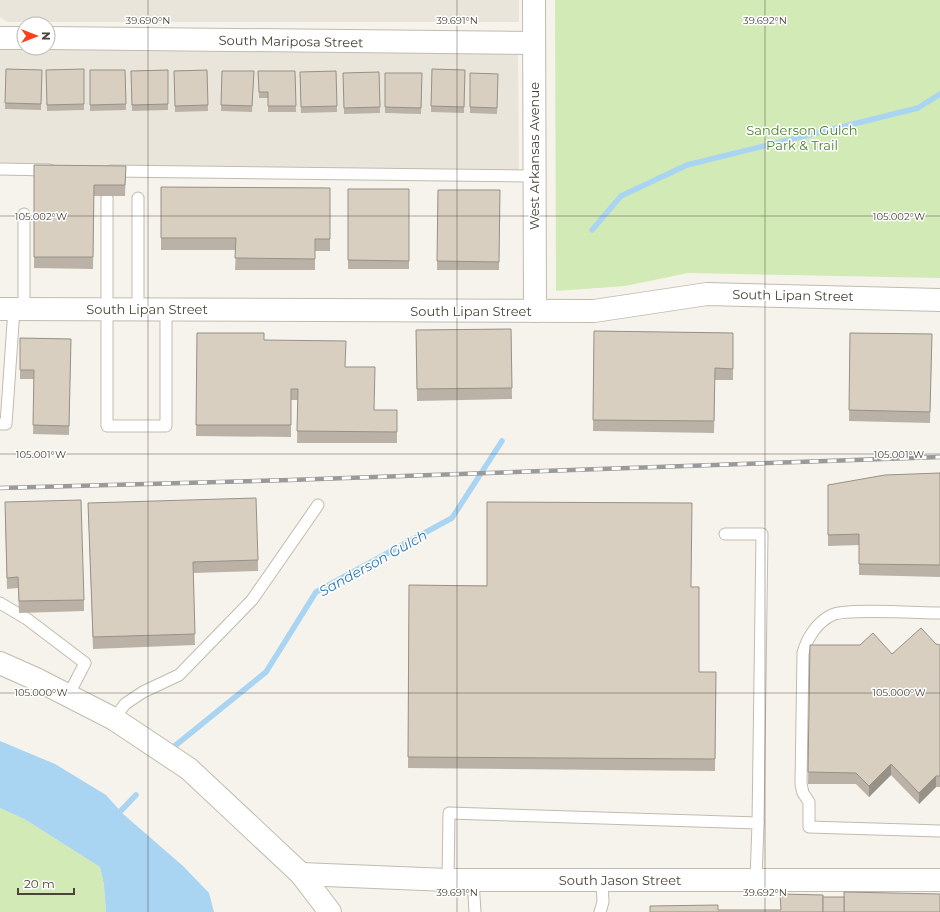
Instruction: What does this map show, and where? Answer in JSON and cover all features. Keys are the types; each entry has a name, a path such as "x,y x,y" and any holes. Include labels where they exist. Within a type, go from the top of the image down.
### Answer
{"street":[{"name":"West Arkansas Avenue","path":"534,0 534,311"},
{"path":"0,38 16,38"},
{"name":"South Mariposa Street","path":"56,38 534,43"},
{"name":"South Lipan Street","path":"13,309 594,311 707,294 940,300"},
{"path":"0,663 36,679 114,719 190,769 301,874 330,912"},
{"name":"South Jason Street","path":"301,874 448,880 940,880"}],"lane":[{"path":"0,169 64,170"},
{"path":"104,171 534,176"},
{"path":"107,198 107,426 166,426 166,309"},
{"path":"138,198 138,309"},
{"path":"0,424 6,424 13,309 24,214"},
{"path":"114,719 125,704 143,692 179,675 252,600 318,505"},
{"path":"725,534 762,534 756,880"},
{"path":"0,603 27,619 85,663 68,696"},
{"path":"940,613 840,612 824,620 814,631 806,641 803,654 801,776 803,793 809,802 809,827 940,831"},
{"path":"448,880 450,813 758,823"},
{"path":"473,880 475,912"},
{"path":"600,912 603,902 602,880"}],"shaded area":[{"path":"0,0 519,0 519,22 56,22 56,16 16,16 16,22 7,22 0,17"},
{"path":"0,47 16,47 16,56 56,56 56,48 518,53 519,182 0,175"}],"green space":[{"name":"Sanderson Gulch Park & Trail","path":"555,0 940,0 940,278 688,273 625,286 556,291"},
{"path":"0,808 26,820 100,867 104,885 106,912 0,912"}],"water":[{"path":"0,741 55,764 106,795 122,813 183,866 209,893 214,912 106,912 104,885 100,867 26,820 0,808"}],"building":[{"path":"6,69 42,70 41,104 5,103"},
{"path":"84,69 84,104 47,105 46,70"},
{"path":"432,69 465,70 464,107 431,106"},
{"path":"90,70 125,70 126,104 90,105"},
{"path":"168,70 168,104 132,105 131,71"},
{"path":"207,70 208,105 175,106 174,71"},
{"path":"222,71 254,71 252,106 221,105"},
{"path":"258,71 295,71 296,106 268,106 268,92 259,92"},
{"path":"336,71 337,106 301,107 300,72"},
{"path":"379,72 380,107 344,108 343,73"},
{"path":"385,73 422,73 421,108 385,107"},
{"path":"470,73 498,74 497,108 470,107"},
{"path":"34,165 126,166 125,185 94,185 93,257 34,257"},
{"path":"161,187 330,188 330,239 315,239 315,259 235,258 236,238 161,238"},
{"path":"348,189 409,189 409,261 348,260"},
{"path":"438,190 500,190 499,262 437,261"},
{"path":"511,329 512,388 417,389 416,330"},
{"path":"594,331 733,333 733,369 715,368 714,421 593,420"},
{"path":"197,333 264,333 264,340 346,341 345,367 375,367 374,410 397,410 397,432 297,431 298,389 291,389 291,425 196,425"},
{"path":"850,333 932,334 930,412 849,410"},
{"path":"20,338 71,339 69,426 33,425 34,370 20,370"},
{"path":"940,473 940,565 859,564 859,534 828,535 828,485 885,475"},
{"path":"256,498 258,560 193,562 195,634 93,637 88,503"},
{"path":"81,500 84,600 19,601 18,577 7,578 5,502"},
{"path":"487,502 692,503 691,587 699,587 699,672 716,672 715,759 408,757 409,585 487,586"},
{"path":"921,628 936,644 940,645 940,776 936,776 919,793 891,764 869,786 856,773 808,772 810,645 860,645 873,633 892,654"},
{"path":"844,892 940,894 940,912 844,912"},
{"path":"780,894 823,895 823,912 650,912 650,906 718,905 718,910 781,910"},
{"path":"823,897 844,897 844,912 823,912"}],"waterway":[{"name":"Sanderson Gulch","path":"592,230 621,196 687,165 918,108 940,94"},
{"name":"Sanderson Gulch","path":"171,749 266,672 316,592 452,518 502,441"},
{"name":"Sanderson Gulch","path":"115,817 136,795"}],"railway":[{"path":"0,488 290,480 940,457"}]}
